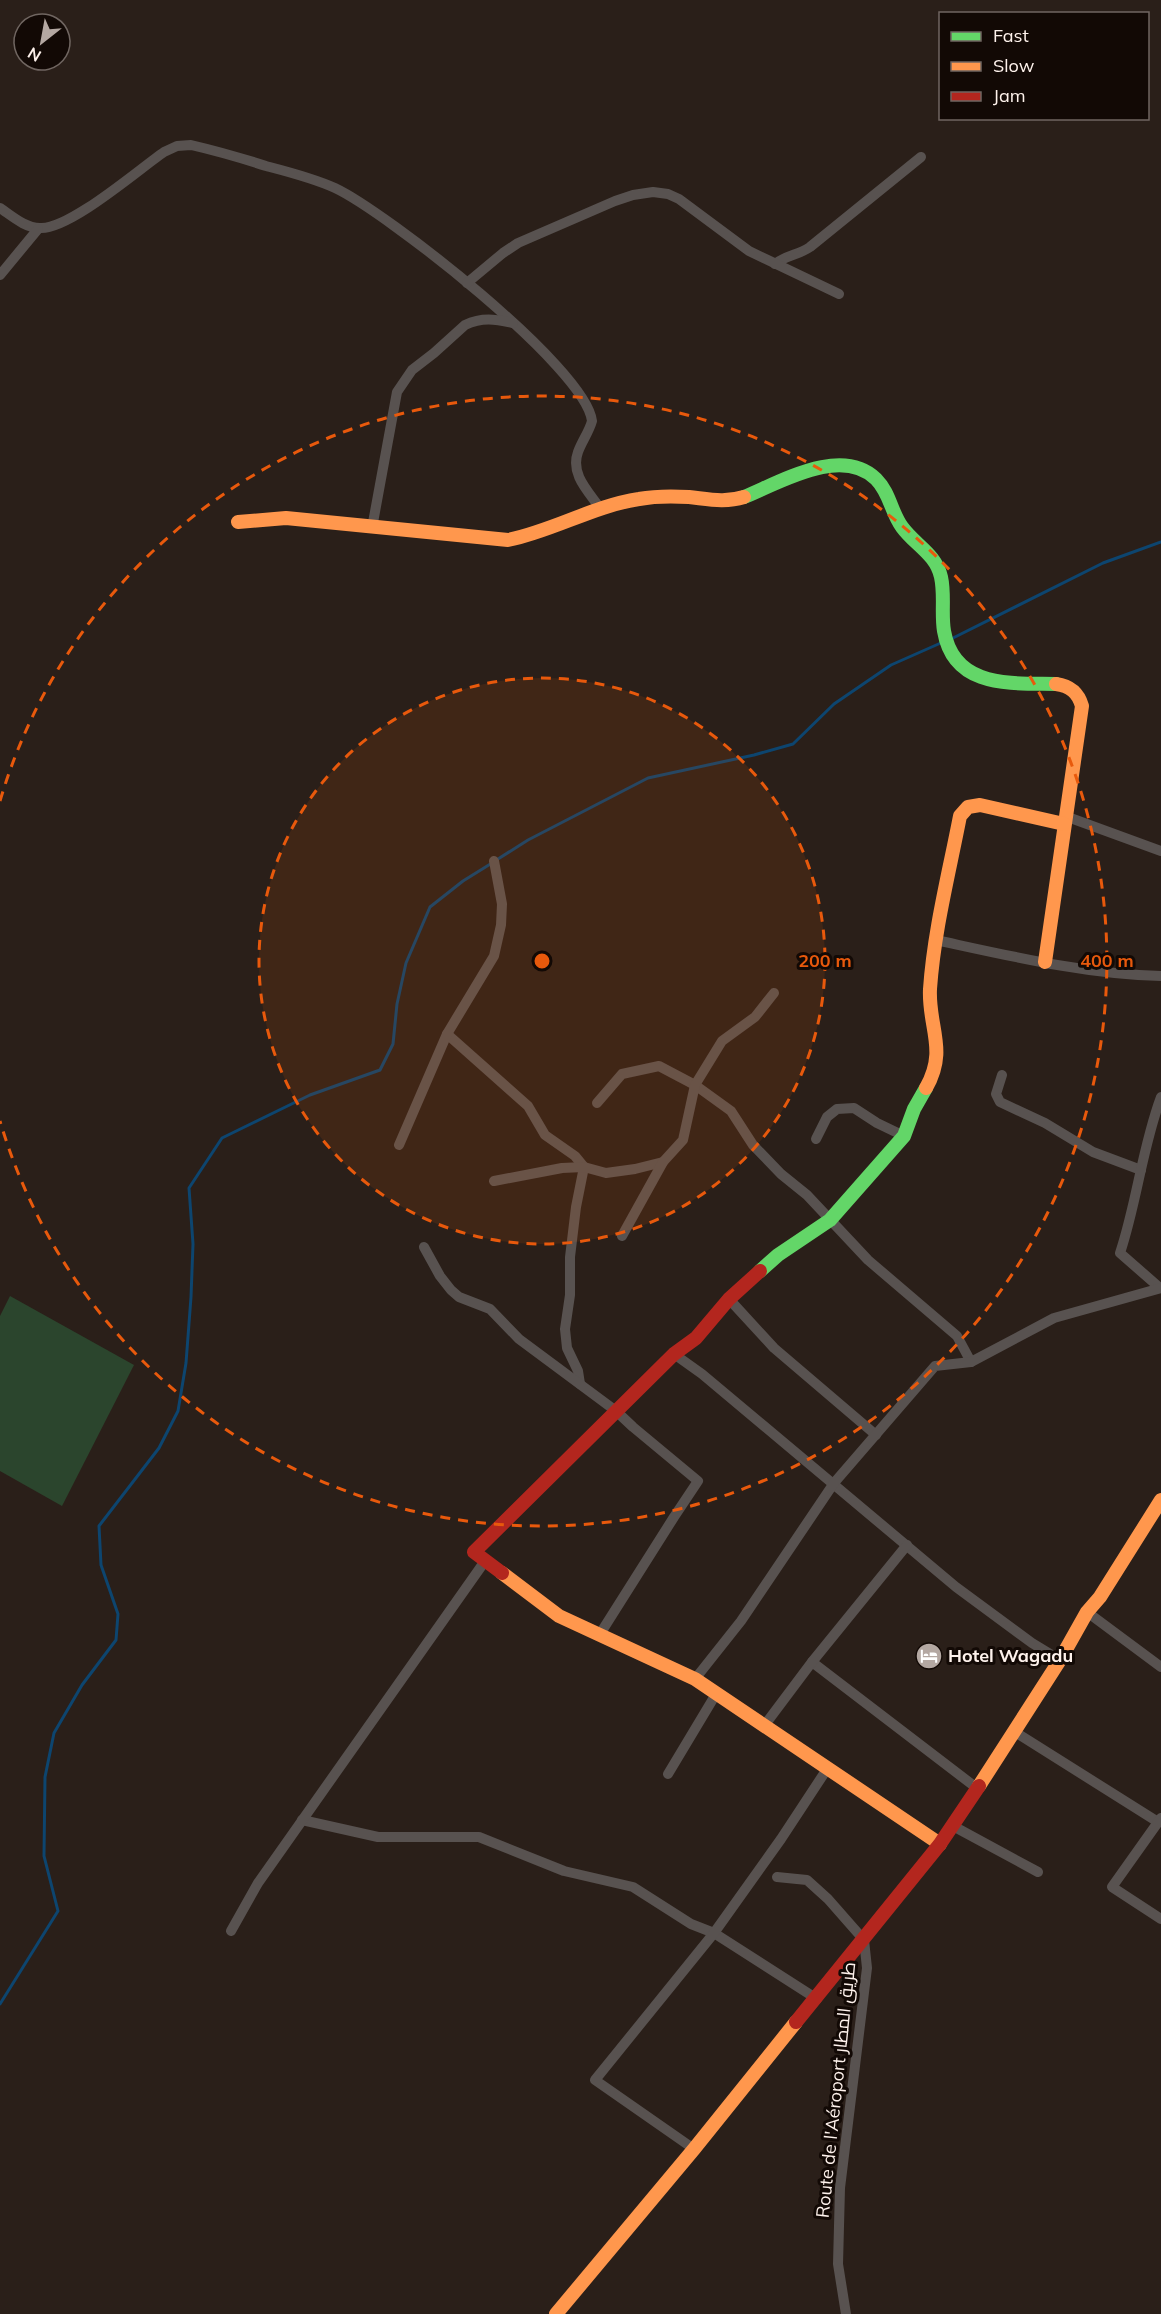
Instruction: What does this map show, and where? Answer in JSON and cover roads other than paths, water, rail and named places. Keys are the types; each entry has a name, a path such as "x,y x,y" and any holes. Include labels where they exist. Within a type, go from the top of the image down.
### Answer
{"street":[{"path":"0,208 22,223 38,229 51,228 63,224 164,152 177,146 191,145 303,176 334,188 363,203 467,283 516,324 575,388 591,412 590,429 575,460 576,470 600,508"},
{"path":"775,264 787,256 810,247 921,157"},
{"path":"467,283 502,253 534,235 624,198 652,192 668,194 680,199 749,251 839,294"},
{"path":"0,275 38,229"},
{"path":"372,528 393,404 404,380 465,325 489,318 516,324"},
{"path":"238,522 286,518 508,540 539,533 600,508 639,499 673,496 729,501 783,479 823,467 843,465 868,472 885,490 900,525 906,533 926,549 936,561 941,576 943,629 949,649 960,664 975,675 992,682 1062,684 1072,688 1079,696 1082,706 1045,962"},
{"path":"940,1845 695,1678 559,1616 474,1552 674,1354 696,1338 729,1299 778,1255 830,1220 904,1136 914,1109 930,1081 938,1056 930,993 936,940 960,816 964,809 971,805 980,805 1065,820 1161,851"},
{"path":"399,1145 447,1034 494,956 501,925 502,904 494,861"},
{"path":"936,940 1045,962 1133,975 1161,976"},
{"path":"622,1236 663,1162 683,1140 695,1085 722,1041 755,1017 774,993"},
{"path":"447,1034 528,1106 545,1135 575,1156 584,1167"},
{"path":"597,1104 622,1074 659,1066 695,1085 731,1111 753,1145 781,1174 807,1195 868,1260 957,1336 971,1362"},
{"path":"1002,1075 996,1094 1000,1102 1045,1123 1102,1157 1141,1170"},
{"path":"1160,1288 1120,1253 1130,1224 1150,1126 1161,1097"},
{"path":"816,1139 827,1118 837,1109 854,1108 877,1124 904,1136"},
{"path":"494,1181 562,1168 584,1167 606,1173 663,1162"},
{"path":"580,1384 578,1371 567,1348 565,1329 570,1295 570,1257 584,1167"},
{"path":"424,1247 440,1276 459,1297 490,1310 519,1339 616,1411 698,1481 600,1634"},
{"path":"695,1678 741,1621 834,1483 935,1366 971,1362 1054,1318 1160,1288"},
{"path":"729,1299 774,1348 876,1435"},
{"path":"674,1354 702,1374 834,1483 956,1587 1032,1643 1060,1660"},
{"path":"556,2314 694,2150 940,1845 1015,1732 1087,1612 1100,1597 1161,1500"},
{"path":"764,1726 812,1662 907,1545"},
{"path":"231,1931 258,1883 485,1561"},
{"path":"1087,1612 1161,1667"},
{"path":"812,1662 978,1789"},
{"path":"668,1774 716,1694"},
{"path":"1015,1732 1159,1820 1112,1887 1161,1919"},
{"path":"694,2150 595,2080 714,1933 781,1839 827,1769"},
{"path":"302,1820 378,1837 479,1837 564,1871 633,1887 691,1923 714,1933 817,1999"},
{"path":"953,1826 1038,1872"},
{"path":"777,1877 807,1880 828,1899 864,1940"},
{"name":"Route de l'Aéroport طريق المطار","path":"846,2314 838,2264 840,2188 867,1968 864,1940"}],"waterway":[{"path":"949,640 1103,563 1161,542"},
{"path":"498,859 528,840 648,778 754,755 793,744 834,704 891,665 943,642"},
{"path":"0,2004 58,1911 44,1856 45,1777 54,1733 82,1685 116,1640 118,1614 101,1565 99,1526 159,1448 178,1411 186,1363 191,1297 193,1244 189,1188 222,1138 310,1095 380,1070 393,1044 397,1004 406,963 430,907 463,881 492,863"}],"place":[{"name":"Hotel Wagadu","path":"929,1656"}]}
